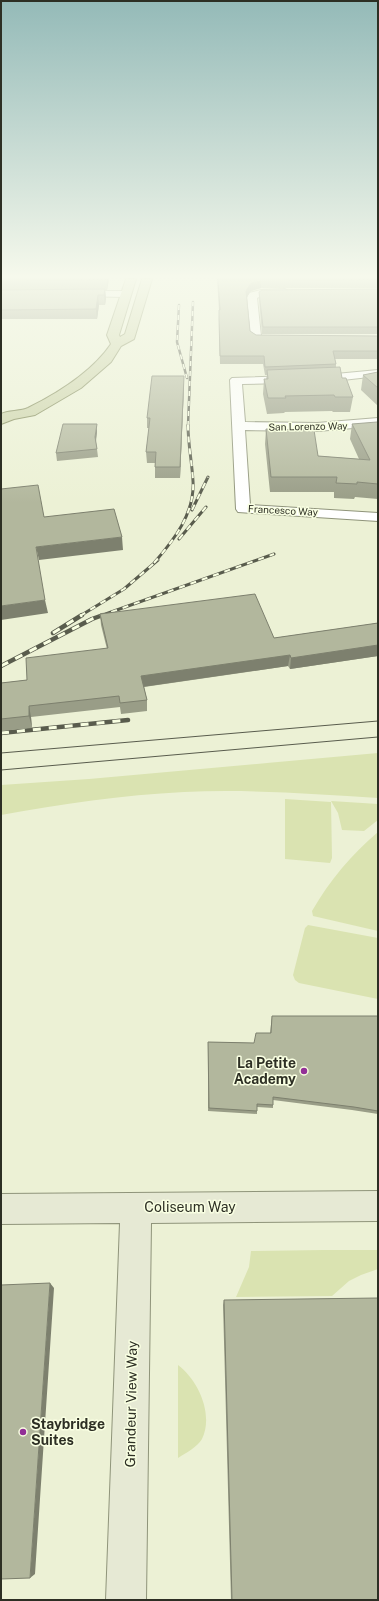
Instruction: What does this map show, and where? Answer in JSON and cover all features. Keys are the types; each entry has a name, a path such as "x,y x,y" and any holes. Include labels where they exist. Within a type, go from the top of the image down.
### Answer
{"main road":[{"path":"1,420 10,415 30,412 87,377 107,359 111,354"},
{"path":"14,428 26,421 30,412"}],"street":[{"name":"Francesco Way","path":"378,373 312,380 236,380 243,509 378,517"},
{"name":"San Lorenzo Way","path":"239,426 318,427 378,422"},
{"name":"Coliseum Way","path":"1,1209 378,1206"},
{"name":"Grandeur View Way","path":"126,1600 136,1208"}],"green space":[{"path":"378,753 378,798 257,792 184,792 92,800 1,815 1,785 89,779"},
{"path":"285,799 331,802 332,858 330,863 285,859"},
{"path":"331,801 378,804 378,820 364,831 342,830 338,813"},
{"path":"378,832 378,931 313,916 312,911 334,878 350,859"},
{"path":"308,925 378,938 378,999 299,983 295,980 293,975 305,928"},
{"path":"378,1250 378,1269 349,1281 332,1296 236,1297 249,1267 251,1251"},
{"path":"178,1365 192,1379 198,1388 205,1409 206,1419 205,1429 200,1442 178,1458"}],"building":[{"path":"220,354 334,354 336,364 265,367 264,356 220,356"},
{"path":"340,367 342,378 346,378 353,397 335,397 334,395 285,396 286,398 268,398 264,379 268,379 267,370"},
{"path":"378,372 378,388 363,375"},
{"path":"152,376 184,376 180,467 155,467 156,452 146,452 150,418 147,418"},
{"path":"377,422 378,484 357,482 357,484 336,483 337,477 271,477 266,429 314,430 318,456 370,460 352,424"},
{"path":"63,424 97,424 95,437 97,449 56,453"},
{"path":"38,485 44,517 114,509 122,537 36,547 45,600 1,606 1,489"},
{"path":"255,594 274,638 378,623 378,645 291,658 290,655 141,676 147,700 120,703 119,696 29,706 29,716 1,719 1,683 27,680 26,658 108,648 100,614"},
{"path":"272,1016 378,1016 378,1111 273,1097 273,1105 257,1104 257,1111 209,1108 208,1042 254,1043 256,1033 271,1033"},
{"name":"Staybridge Suites","path":"50,1283 30,1578 1,1579 1,1285"},
{"path":"378,1298 378,1600 232,1600 224,1300"}],"tram line":[{"path":"1,753 378,721"},
{"path":"1,770 378,737"}],"railway":[{"path":"180,354 187,378"},
{"path":"188,425 191,354"},
{"path":"154,563 176,535 191,504 193,481 188,425"},
{"path":"192,510 208,477"},
{"path":"179,539 206,507"},
{"path":"100,616 274,554"},
{"path":"80,616 124,589 158,560"},
{"path":"53,633 82,615"},
{"path":"1,666 92,619 103,615"},
{"path":"1,733 128,720"}],"place":[{"name":"La Petite Academy","path":"304,1071"},
{"name":"Staybridge Suites","path":"23,1432"}]}
